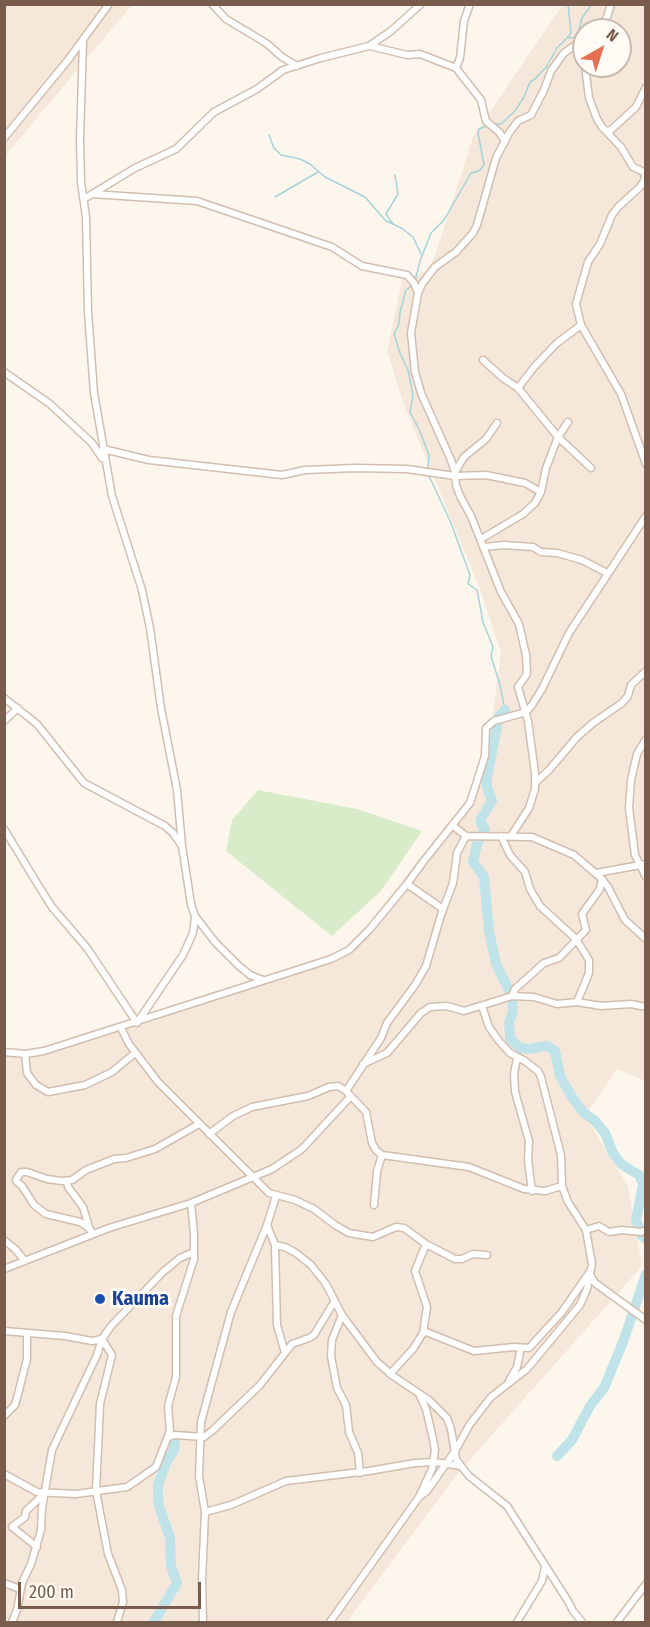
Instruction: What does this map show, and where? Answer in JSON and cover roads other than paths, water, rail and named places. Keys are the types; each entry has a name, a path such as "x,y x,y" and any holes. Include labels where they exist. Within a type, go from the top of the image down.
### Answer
{"street":[{"path":"4,138 83,42 109,4"},
{"path":"212,4 226,19 267,43 282,57 297,66"},
{"path":"84,199 135,168 176,149 214,112 249,94 283,70 369,46 391,31 422,4"},
{"path":"456,68 460,58 464,21 470,4"},
{"path":"83,42 80,136 87,246 88,312 94,393 106,467 112,496 142,590 150,628 161,708 177,790 190,904 195,916 211,937 239,966 250,975 263,980"},
{"path":"369,46 406,55 420,54 456,68 481,100 486,121 495,127 505,142"},
{"path":"511,836 529,808 534,797 536,782 526,712 518,693 518,687 525,678 527,667 519,624 501,591 481,539 460,496 455,474 440,435 432,422 415,372 411,333 418,293 422,284 435,267 456,252 473,233 496,158 518,121 531,115 551,71 564,53 572,47"},
{"path":"587,78 592,107 597,119 621,147 633,167 645,172 644,181 640,187 614,211 600,244 588,262 576,304 581,326 621,394 645,464"},
{"path":"607,131 636,107 645,87"},
{"path":"92,194 196,201 332,247 362,266 407,275 414,283 418,293"},
{"path":"518,388 525,377 557,343 581,326"},
{"path":"483,360 518,388 558,437 591,468"},
{"path":"4,372 45,400 92,443 100,453 106,467"},
{"path":"481,539 523,514 535,503 558,437 568,422"},
{"path":"455,474 464,457 486,439 497,423"},
{"path":"103,449 141,459 282,475 305,470 356,468 473,474 501,477 525,483 540,492"},
{"path":"4,1052 25,1054 44,1052 331,959 346,952 369,930 470,803 485,756 486,728 494,721 526,712 538,698 569,633 645,516"},
{"path":"484,547 504,545 557,553 582,560 607,573"},
{"path":"536,782 585,730 622,703 628,696 631,685 645,671"},
{"path":"4,698 37,724 84,783 165,826 178,838 182,846"},
{"path":"4,721 18,708"},
{"path":"645,739 637,754 630,796 633,845 643,864 645,877"},
{"path":"452,825 466,836 532,837 574,855 602,879 625,920 645,939"},
{"path":"4,829 52,907 87,948 137,1023"},
{"path":"4,1269 91,1231 191,1203 254,1177 302,1149 349,1094 363,1064 381,1038 387,1023 426,966 453,883 457,853 466,836"},
{"path":"501,836 510,855 525,872 530,889 540,906 576,939 589,960 589,973 577,1002"},
{"path":"596,873 643,864"},
{"path":"512,996 515,989 544,963 559,958 586,930 582,914 600,889 602,879"},
{"path":"407,884 443,909"},
{"path":"137,1023 183,955 193,933 195,916"},
{"path":"363,1064 387,1053 421,1013 430,1007 447,1006 464,1011 512,996 534,997 557,1004 577,1002 601,1006 638,1004 645,1007"},
{"path":"419,1497 427,1491 455,1452 470,1424 491,1397 527,1369 580,1305 587,1290 592,1264 586,1230 568,1202 562,1186 561,1155 541,1077 532,1066 510,1053 494,1034 482,1006"},
{"path":"121,1028 135,1053 158,1082 263,1188 276,1196 295,1200 314,1209 349,1233 373,1237 390,1229 404,1228 426,1244 455,1259 473,1254 487,1254"},
{"path":"25,1054 27,1072 36,1085 48,1092 85,1085 112,1072 135,1053"},
{"path":"517,1058 514,1074 515,1092 529,1141 528,1160 532,1191"},
{"path":"209,1134 232,1116 252,1107 308,1096 329,1087 338,1086 366,1112 372,1143 382,1155 469,1167 503,1182 532,1191 545,1191 562,1186"},
{"path":"91,1231 80,1222 46,1214 34,1205 16,1180 21,1172 47,1179 72,1180 87,1170 114,1159 155,1149 199,1124"},
{"path":"374,1205 377,1171 382,1155"},
{"path":"67,1181 83,1207 91,1231"},
{"path":"203,1623 205,1512 199,1476 201,1462 199,1437 204,1407 231,1312 267,1225 276,1196"},
{"path":"4,1474 37,1492 76,1494 127,1487 151,1472 160,1459 171,1431 168,1406 177,1366 176,1316 192,1268 194,1251 191,1203"},
{"path":"267,1225 275,1245 277,1324 285,1353"},
{"path":"586,1230 599,1227 609,1232 645,1230"},
{"path":"4,1240 25,1261"},
{"path":"390,1374 413,1349 423,1333 427,1307 415,1271 426,1244"},
{"path":"275,1245 296,1252 311,1265 326,1284 342,1315 377,1362 438,1408 447,1418 455,1452 461,1466 469,1476 507,1506 582,1623"},
{"path":"12,1623 17,1610 20,1589 37,1547 41,1530 48,1463 52,1450 102,1340 111,1326 163,1272 180,1258 194,1251"},
{"path":"589,1273 595,1283 645,1320"},
{"path":"423,1333 429,1332 474,1351 514,1347 529,1348 562,1312 589,1273"},
{"path":"169,1437 175,1435 204,1437 213,1430 271,1373 292,1344 314,1335 334,1302"},
{"path":"342,1315 332,1340 331,1356 337,1388 346,1405 349,1432 358,1453 360,1473"},
{"path":"4,1331 65,1336 81,1340 102,1340"},
{"path":"4,1416 11,1410 17,1398 27,1359 27,1333"},
{"path":"102,1340 112,1355 100,1404 96,1491 108,1554 122,1590 123,1602 117,1623"},
{"path":"507,1384 518,1367 521,1348"},
{"path":"330,1623 419,1497 434,1462 435,1450 430,1423 419,1394"},
{"path":"205,1512 231,1505 286,1482 360,1473 398,1465 434,1462 461,1466"},
{"path":"37,1547 12,1527 25,1517 26,1511 45,1493"},
{"path":"517,1623 542,1581 545,1566"},
{"path":"4,1583 20,1589"},
{"path":"617,1623 645,1584"}],"waterway":[{"path":"493,124 501,124 515,111 530,82 547,66 557,48 571,33 568,4"},
{"path":"569,38 577,37 582,18 592,4"},
{"path":"415,281 431,233 444,220 471,173 479,171 484,165 478,133 479,129 489,125"},
{"path":"269,135 274,148 281,155 300,159 325,177 365,197 386,221 393,224"},
{"path":"275,197 318,172"},
{"path":"395,175 398,194 386,214 393,224 413,237 421,254"},
{"path":"413,285 406,290 399,324 394,334 408,370 413,395 410,412 429,455 428,468"},
{"path":"429,476 451,523 470,575 468,584 477,590 483,622 493,647 491,656 505,710"},
{"path":"505,710 499,716 487,777 487,787 492,801 481,819 485,829 477,844 473,862 484,877 489,931 496,964 512,996 510,1038 520,1048 547,1046 555,1051 560,1076 572,1097 584,1113 594,1120 605,1133 613,1153 621,1164 639,1175 643,1184 636,1220 642,1236 646,1239"},
{"path":"557,1456 572,1440 590,1406 604,1388 623,1342 646,1274"},
{"path":"154,1622 177,1583 171,1566 170,1538 159,1506 158,1495 158,1485 165,1465 174,1450 175,1442"}],"place":[{"name":"Kauma","path":"100,1299"}]}
